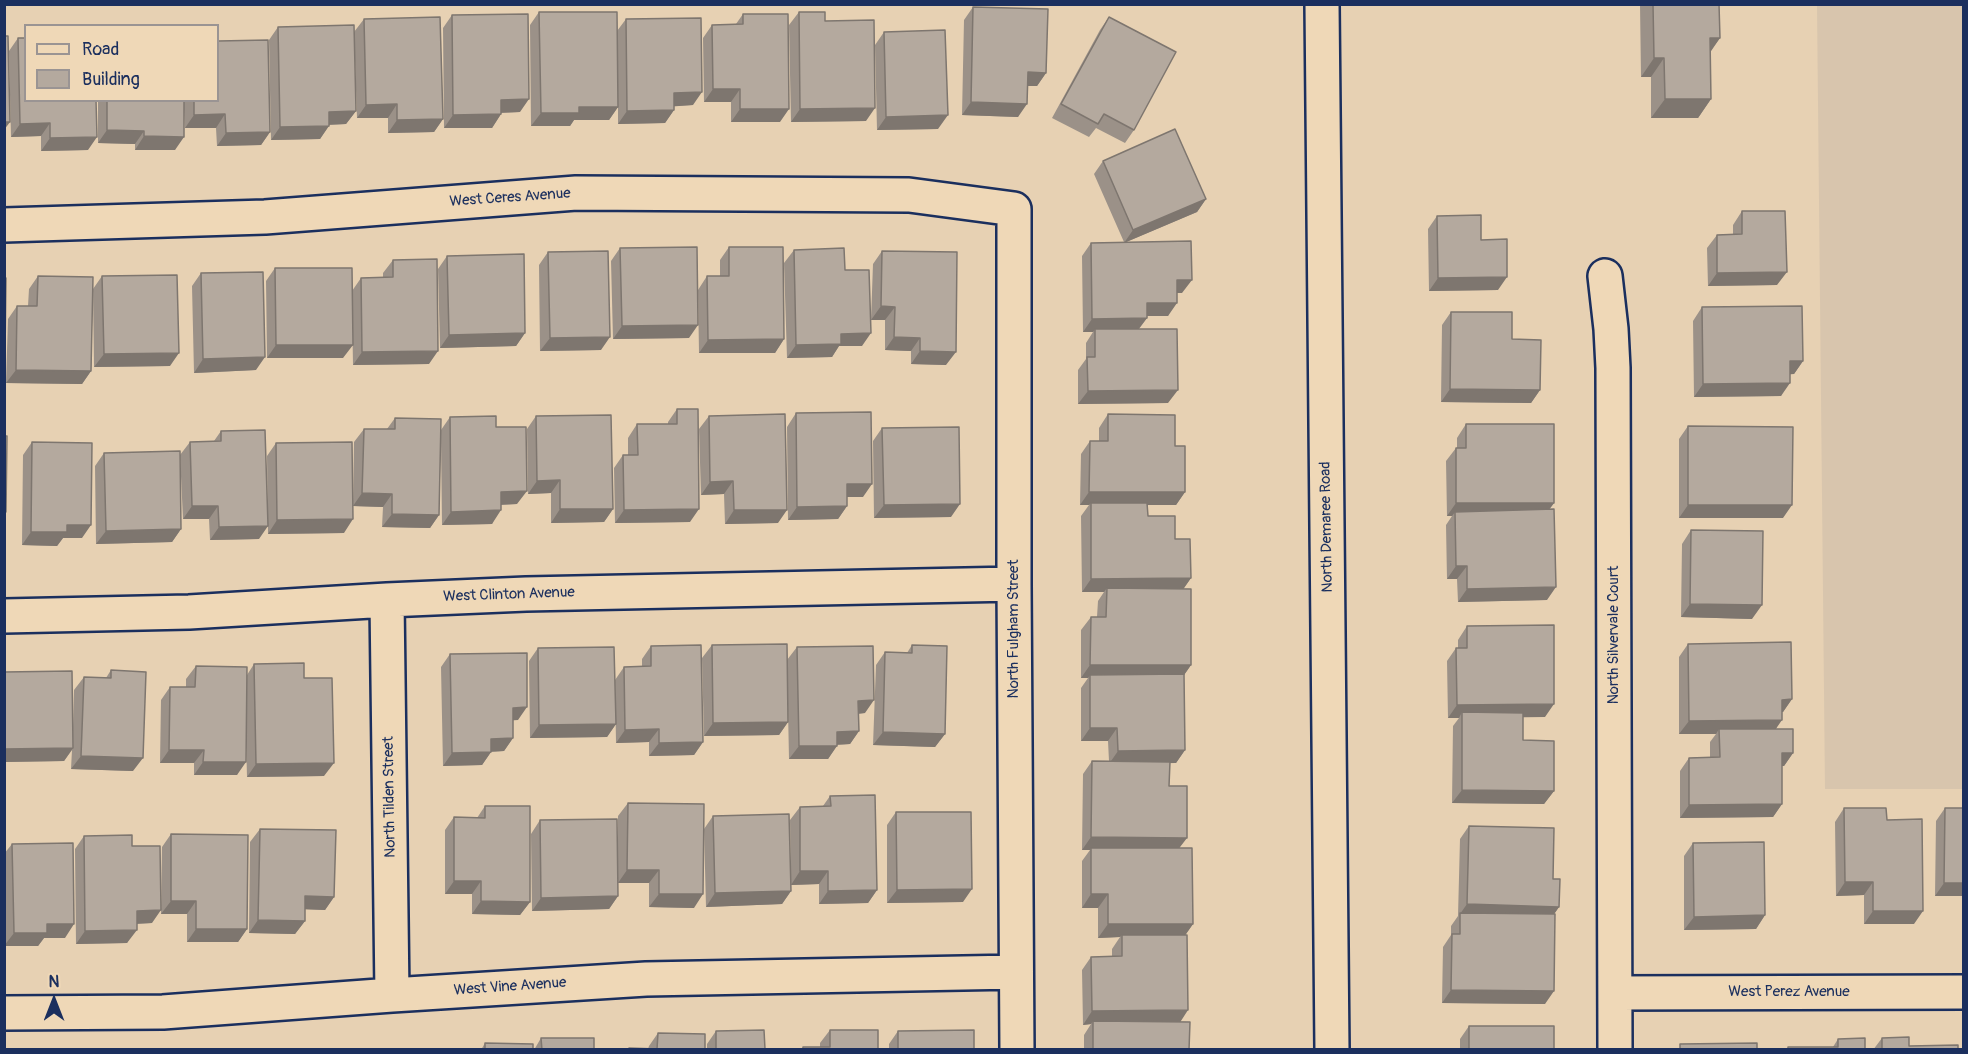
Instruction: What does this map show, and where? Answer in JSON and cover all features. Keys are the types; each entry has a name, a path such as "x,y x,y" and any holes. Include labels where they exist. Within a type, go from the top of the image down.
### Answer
{"street":[{"name":"North Demaree Road","path":"1322,4 1332,1050"},
{"name":"West Ceres Avenue","path":"4,225 265,217 576,193 909,195 1014,209"},
{"name":"North Fulgham Street","path":"1014,209 1017,1050"},
{"name":"North Silvervale Court","path":"1605,276 1613,368 1615,1050"},
{"name":"West Clinton Avenue","path":"4,616 189,612 526,594 1014,584"},
{"name":"North Tilden Street","path":"387,600 392,995"},
{"name":"West Vine Avenue","path":"4,1013 163,1012 646,979 1016,972"},
{"name":"West Perez Avenue","path":"1615,993 1964,992"}],"shaded area":[{"path":"1817,5 1963,5 1963,789 1825,789"}],"building":[{"path":"1653,4 1719,4 1720,38 1710,38 1711,99 1665,99 1664,58 1654,58"},
{"path":"973,7 1048,9 1046,73 1028,72 1027,104 971,102"},
{"path":"539,12 617,12 618,107 579,107 579,113 541,113"},
{"path":"799,12 825,12 825,21 874,20 875,108 800,109"},
{"path":"528,14 529,99 501,100 501,114 453,115 452,15"},
{"path":"743,14 788,14 789,109 740,109 740,89 713,89 712,25 743,24"},
{"path":"440,17 443,119 397,120 397,104 366,105 364,19"},
{"path":"1109,17 1176,52 1134,130 1104,114 1098,124 1061,104"},
{"path":"701,18 702,92 674,93 674,110 627,111 626,19"},
{"path":"354,25 356,111 329,112 329,126 280,127 278,27"},
{"path":"945,30 948,115 886,117 884,32"},
{"path":"4,36 8,36 10,122 4,122"},
{"path":"18,38 24,38 24,102 96,102 97,137 50,138 50,123 20,124"},
{"path":"268,40 270,132 226,133 225,114 194,115 194,102 219,102 219,41"},
{"path":"107,102 184,102 184,137 144,136 144,131 107,130"},
{"path":"1175,129 1206,199 1133,230 1103,161"},
{"path":"1742,211 1785,211 1787,272 1717,273 1717,235 1742,234"},
{"path":"1481,215 1481,240 1507,239 1507,277 1438,278 1437,216"},
{"path":"1191,241 1192,280 1177,280 1177,303 1147,303 1147,318 1092,319 1091,243"},
{"path":"697,247 698,325 622,326 620,248"},
{"path":"729,247 783,247 784,339 708,340 707,276 729,276"},
{"path":"844,248 845,270 869,270 871,333 841,334 841,344 796,345 794,250"},
{"path":"608,251 610,337 550,338 548,252"},
{"path":"882,251 957,252 956,352 920,351 920,338 894,337 895,307 881,306"},
{"path":"524,254 525,333 449,335 447,256"},
{"path":"437,259 438,351 362,352 361,278 393,277 393,260"},
{"path":"275,268 352,268 353,345 276,345"},
{"path":"263,272 265,357 203,359 201,273"},
{"path":"177,275 179,353 104,354 102,276"},
{"path":"38,276 93,277 91,371 16,370 17,306 37,306"},
{"path":"4,278 6,278 5,355 4,355"},
{"path":"1802,306 1803,361 1790,361 1790,383 1703,384 1702,307"},
{"path":"1451,312 1512,312 1512,339 1541,340 1540,390 1450,389"},
{"path":"1095,329 1177,329 1178,390 1088,391 1087,357 1095,357"},
{"path":"677,409 698,409 699,509 624,510 623,455 638,455 637,424 677,424"},
{"path":"871,412 872,484 847,484 847,506 797,507 796,413"},
{"path":"785,414 787,510 734,510 733,481 710,482 709,416"},
{"path":"1108,414 1175,415 1175,446 1185,446 1185,492 1089,492 1090,441 1108,441"},
{"path":"611,415 613,509 560,509 560,480 537,481 536,416"},
{"path":"496,416 496,427 526,427 527,491 501,492 501,510 451,512 450,417"},
{"path":"395,418 441,419 439,515 392,514 392,494 362,493 364,429 395,429"},
{"path":"1466,424 1554,424 1554,503 1456,503 1456,448 1466,448"},
{"path":"1688,426 1793,427 1792,505 1688,505"},
{"path":"959,427 960,504 884,505 882,428"},
{"path":"265,430 268,526 219,527 218,506 192,506 190,442 221,441 221,431"},
{"path":"4,436 7,436 6,512 4,512"},
{"path":"32,442 92,443 91,525 67,525 67,532 31,532"},
{"path":"352,442 353,519 277,520 276,443"},
{"path":"180,451 181,529 106,531 104,453"},
{"path":"1091,503 1147,503 1148,516 1175,516 1175,539 1190,539 1191,578 1091,579"},
{"path":"1554,509 1556,587 1467,589 1467,566 1456,566 1455,512"},
{"path":"1691,530 1763,531 1762,605 1690,604"},
{"path":"1107,588 1191,589 1191,665 1090,665 1091,617 1106,617"},
{"path":"1554,625 1554,704 1457,705 1456,648 1467,648 1467,626"},
{"path":"1791,642 1792,699 1782,700 1782,720 1689,721 1688,644"},
{"path":"787,644 788,722 713,723 712,645"},
{"path":"701,645 703,742 659,743 659,729 625,730 624,667 651,666 651,646"},
{"path":"912,645 947,646 945,734 883,732 885,652 912,653"},
{"path":"873,646 874,700 858,701 859,731 837,732 837,746 799,746 797,647"},
{"path":"614,647 616,724 539,725 538,648"},
{"path":"527,653 527,707 513,708 513,738 491,739 491,752 452,753 450,654"},
{"path":"304,663 304,678 332,678 334,763 256,764 254,664"},
{"path":"196,666 247,667 246,762 203,762 204,750 169,750 170,687 195,687"},
{"path":"111,670 146,672 143,758 81,756 84,677 111,678"},
{"path":"72,671 73,748 4,749 4,672"},
{"path":"1184,674 1185,750 1118,751 1117,728 1090,728 1090,675"},
{"path":"1462,712 1523,713 1523,740 1554,741 1554,791 1462,790"},
{"path":"1719,729 1793,729 1793,753 1782,753 1782,804 1689,805 1689,758 1720,757"},
{"path":"1092,761 1170,762 1169,786 1187,786 1187,838 1091,837"},
{"path":"875,795 877,890 828,891 828,871 800,871 800,807 831,806 830,796"},
{"path":"628,803 704,804 703,894 659,894 659,870 627,870"},
{"path":"485,806 530,806 530,902 481,901 481,881 454,881 454,817 485,818"},
{"path":"1844,808 1886,808 1887,820 1922,819 1923,911 1873,911 1873,882 1845,882"},
{"path":"1945,808 1964,808 1964,883 1944,883"},
{"path":"896,812 971,812 972,889 897,890"},
{"path":"789,814 791,891 715,893 713,816"},
{"path":"617,819 618,896 541,898 540,820"},
{"path":"1469,826 1554,828 1553,879 1560,879 1559,907 1467,904"},
{"path":"260,829 336,830 334,897 305,896 305,921 258,920"},
{"path":"171,834 248,835 247,929 196,929 196,901 171,901"},
{"path":"132,835 132,846 160,846 161,910 137,911 137,930 85,931 84,836"},
{"path":"1764,842 1765,915 1694,917 1693,843"},
{"path":"73,843 74,924 47,924 47,933 14,933 12,844"},
{"path":"1091,848 1192,848 1193,924 1108,924 1108,894 1091,894"},
{"path":"1460,913 1555,914 1554,991 1451,990 1452,934 1460,934"},
{"path":"1122,935 1187,935 1188,1010 1092,1011 1091,957 1122,956"},
{"path":"1093,1021 1190,1022 1189,1050 1093,1050"},
{"path":"1469,1026 1554,1026 1554,1050 1469,1050"},
{"path":"764,1030 765,1049 791,1050 716,1050 716,1031"},
{"path":"830,1030 878,1030 878,1050 803,1050 803,1047 830,1047"},
{"path":"974,1030 974,1050 898,1050 898,1031"},
{"path":"658,1033 705,1034 705,1050 629,1050 629,1048 657,1049"},
{"path":"1909,1037 1909,1046 1958,1045 1958,1050 1882,1050 1882,1038"},
{"path":"541,1038 594,1038 594,1050 542,1050"},
{"path":"1865,1038 1865,1050 1788,1050 1788,1047 1838,1047 1838,1039"},
{"path":"485,1043 533,1044 533,1050 485,1050"},
{"path":"1757,1043 1757,1050 1680,1050 1680,1044"}]}
